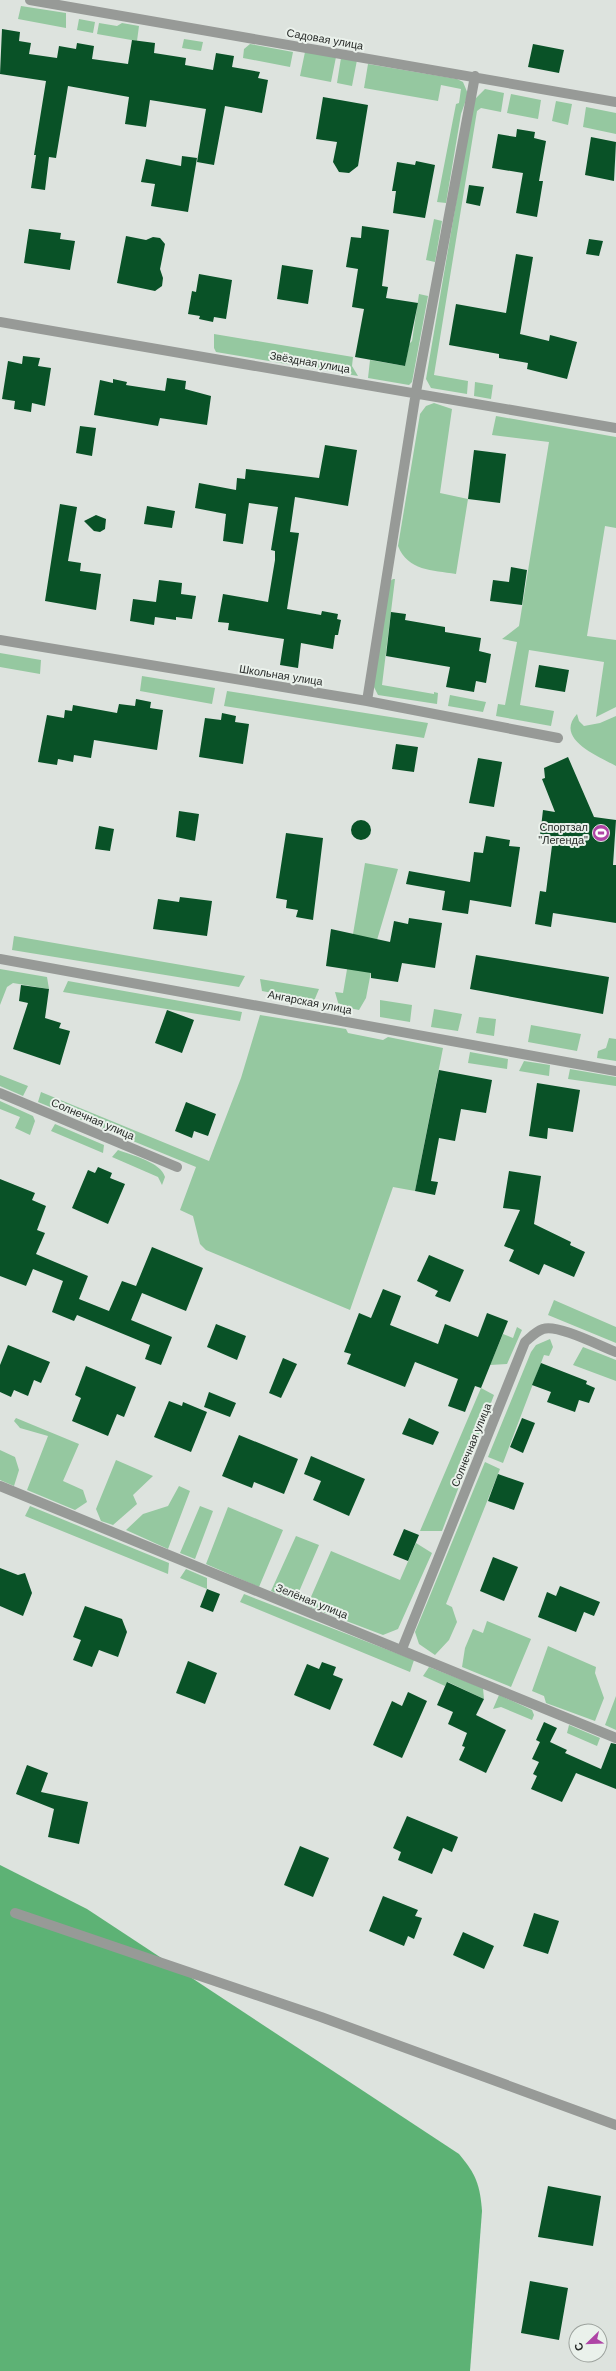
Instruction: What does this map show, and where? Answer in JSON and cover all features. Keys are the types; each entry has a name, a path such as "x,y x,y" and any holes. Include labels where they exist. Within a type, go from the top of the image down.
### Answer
{"street":[{"name":"Садовая улица","path":"30,0 475,76 616,102"},
{"path":"367,701 416,392 475,76"},
{"name":"Звёздная улица","path":"0,322 416,392 616,428"},
{"name":"Школьная улица","path":"0,640 367,701 558,738"},
{"name":"Ангарская улица","path":"0,959 616,1071"},
{"name":"Солнечная улица","path":"0,1093 177,1167"},
{"name":"Солнечная улица","path":"402,1649 525,1342 534,1333 544,1329 556,1329 616,1352"},
{"name":"Зелёная улица","path":"0,1486 309,1613 402,1649 616,1738"},
{"path":"15,1913 321,2018 616,2125"}],"green space":[{"path":"21,6 66,13 66,28 18,19"},
{"path":"79,19 95,22 93,33 77,30"},
{"path":"99,23 117,26 122,23 139,26 137,41 97,34"},
{"path":"184,39 203,42 201,51 182,48"},
{"path":"250,44 293,52 290,67 243,58 244,49"},
{"path":"305,52 336,57 331,82 300,76"},
{"path":"341,58 357,60 352,86 337,83"},
{"path":"368,64 457,79 463,82 468,94 461,114 446,203 437,202 456,104 459,103 461,89 441,85 438,101 364,88"},
{"path":"485,89 504,93 501,112 481,108 477,111 434,375 468,381 467,394 431,388 426,379 472,109 474,100"},
{"path":"511,94 541,100 538,119 507,113"},
{"path":"556,101 572,104 568,125 552,121"},
{"path":"586,107 616,113 616,134 583,127"},
{"path":"434,219 442,221 435,262 426,260"},
{"path":"419,294 428,296 412,382 409,385 368,378 370,360 405,366 409,344 412,341"},
{"path":"214,334 353,357 352,366 358,376 216,352 214,348"},
{"path":"475,382 493,385 491,399 474,396"},
{"path":"434,403 452,409 440,493 468,499 456,574 430,570 414,565 402,554 398,546 420,414 426,406"},
{"path":"496,416 616,437 616,528 605,526 587,636 616,640 616,707 596,717 604,662 529,650 520,705 554,711 551,726 496,716 498,704 505,705 517,642 502,639 519,626 549,442 492,435"},
{"path":"395,579 382,685 434,694 434,692 438,693 437,704 378,695 373,685 389,582"},
{"path":"0,653 41,660 40,674 0,667"},
{"path":"142,676 215,688 212,704 140,691"},
{"path":"227,691 428,723 424,738 224,706"},
{"path":"450,695 486,702 483,712 448,706"},
{"path":"577,714 579,721 584,726 600,723 616,716 616,766 590,752 574,739 571,731 571,723"},
{"path":"365,863 398,869 377,940 366,998 359,1010 339,1006 335,992 343,993"},
{"path":"14,936 245,976 239,987 12,950"},
{"path":"0,969 47,977 49,989 13,983 7,987 0,1005"},
{"path":"260,979 319,989 314,1001 262,991"},
{"path":"68,981 242,1012 240,1021 63,992"},
{"path":"380,1000 412,1005 410,1022 380,1017"},
{"path":"434,1009 462,1014 458,1031 431,1027"},
{"path":"260,1015 346,1029 348,1033 383,1040 388,1037 443,1048 415,1191 393,1187 350,1310 206,1250 200,1244 193,1216 180,1210 196,1167 38,1102 41,1092 209,1161 241,1078"},
{"path":"479,1017 496,1019 494,1036 476,1033"},
{"path":"531,1025 581,1034 577,1051 528,1042"},
{"path":"609,1038 616,1039 616,1061 597,1058 598,1051 606,1048"},
{"path":"470,1052 508,1059 507,1069 468,1063"},
{"path":"524,1061 550,1065 549,1076 519,1071"},
{"path":"570,1069 616,1077 616,1086 568,1079"},
{"path":"0,1075 28,1086 23,1096 0,1086"},
{"path":"0,1101 33,1116 35,1121 30,1135 15,1128 20,1117 0,1109"},
{"path":"55,1124 104,1145 103,1153 51,1131"},
{"path":"118,1150 145,1160 158,1167 165,1177 162,1185 158,1177 112,1157"},
{"path":"554,1300 616,1327 616,1343 548,1315"},
{"path":"517,1327 522,1330 507,1364 490,1365 503,1334 513,1338"},
{"path":"550,1339 553,1347 549,1356 544,1355 503,1463 488,1457 531,1352 536,1345"},
{"path":"583,1347 616,1360 616,1381 573,1365"},
{"path":"481,1388 494,1395 442,1531 420,1531"},
{"path":"16,1418 79,1444 63,1481 83,1490 87,1502 75,1510 27,1490 48,1436 20,1428 14,1421"},
{"path":"0,1450 15,1457 19,1470 14,1486 0,1480"},
{"path":"116,1460 153,1476 133,1495 137,1504 113,1525 101,1521 96,1509"},
{"path":"485,1462 500,1469 446,1604 452,1607 457,1622 449,1640 435,1655 419,1644 415,1632"},
{"path":"179,1486 190,1491 168,1549 126,1530 143,1514 168,1506"},
{"path":"30,1506 169,1563 168,1574 25,1516"},
{"path":"200,1506 213,1511 195,1559 180,1553"},
{"path":"228,1507 283,1530 259,1587 206,1564"},
{"path":"296,1536 319,1545 295,1601 271,1591"},
{"path":"416,1543 432,1553 398,1629 383,1635 307,1606 331,1551 400,1580"},
{"path":"186,1569 207,1578 207,1589 180,1578"},
{"path":"244,1594 414,1660 410,1672 240,1602"},
{"path":"487,1621 531,1639 511,1687 462,1667 465,1648 473,1629 483,1633"},
{"path":"548,1646 596,1667 595,1673 604,1698 595,1721 546,1703 544,1696 532,1691"},
{"path":"429,1667 483,1688 484,1699 448,1682 445,1686 423,1676"},
{"path":"499,1695 532,1710 534,1715 532,1720 501,1707 493,1709"},
{"path":"616,1696 616,1730 605,1725"},
{"path":"569,1725 600,1738 597,1746 567,1733"},
{"path":"0,1865 87,1909 459,2154 476,2180 480,2194 482,2211 470,2371 0,2371"}],"building":[{"path":"2,29 20,32 19,41 31,43 29,54 57,58 59,46 76,49 77,43 94,46 92,59 128,64 132,40 155,43 154,53 186,58 185,65 213,70 216,53 234,56 232,67 260,72 258,78 268,80 262,113 225,106 214,165 197,162 206,109 150,100 146,127 125,124 129,97 68,86 56,158 49,157 45,190 31,188 36,155 34,155 46,81 0,74"},
{"path":"533,44 564,50 559,73 528,67"},
{"path":"323,97 368,105 358,166 349,173 339,172 333,162 337,142 316,139"},
{"path":"517,129 535,132 534,138 546,141 539,181 543,181 537,217 516,213 523,173 492,168 498,134 516,137"},
{"path":"591,137 616,142 614,181 585,175"},
{"path":"182,156 197,158 188,212 151,206 155,184 141,182 146,159 181,166"},
{"path":"416,161 435,165 425,218 393,213 396,191 392,191 397,162 415,165"},
{"path":"469,185 484,187 480,206 466,203"},
{"path":"362,226 389,230 382,286 388,287 386,298 418,303 405,366 355,357 364,309 352,307 358,269 346,267 351,237 361,238"},
{"path":"29,229 61,233 60,239 75,241 70,270 24,263"},
{"path":"126,236 146,240 153,237 160,238 165,244 160,269 163,278 162,286 155,291 117,283"},
{"path":"589,239 603,241 599,256 586,254"},
{"path":"516,254 533,257 520,334 549,341 550,335 577,342 567,379 527,369 528,363 499,358 499,354 449,345 456,304 506,313"},
{"path":"282,265 313,270 308,304 277,299"},
{"path":"199,274 232,280 226,319 214,317 213,322 199,319 200,316 188,314 192,291 196,292"},
{"path":"23,356 40,358 38,366 51,368 45,406 32,403 31,412 14,409 15,401 2,399 8,361 22,364"},
{"path":"167,378 186,381 185,389 211,396 207,425 160,418 158,426 94,415 100,380 113,383 113,379 127,382 126,385 165,391"},
{"path":"80,426 96,428 92,456 76,453"},
{"path":"325,445 357,450 348,506 295,497 290,532 299,533 287,609 321,615 322,611 338,614 337,619 341,620 338,635 335,635 333,649 301,643 298,668 280,665 284,639 228,630 229,623 218,622 223,594 268,602 275,560 275,551 271,550 278,507 249,503 243,544 223,541 226,514 195,508 199,483 236,490 237,478 245,479 246,469 319,478"},
{"path":"474,450 506,454 500,503 468,499"},
{"path":"60,504 77,507 68,561 81,563 80,571 101,574 96,610 45,601"},
{"path":"147,506 175,511 172,528 144,524"},
{"path":"96,515 106,519 105,529 100,532 94,531 84,521"},
{"path":"511,567 527,570 522,605 490,601 493,580 509,582"},
{"path":"159,580 182,583 181,594 196,596 192,619 176,617 176,620 155,617 154,625 130,621 133,599 156,602"},
{"path":"391,612 406,614 405,620 445,627 445,632 481,638 479,651 491,654 486,683 476,681 474,692 446,687 450,667 386,656"},
{"path":"539,665 569,670 565,692 535,687"},
{"path":"136,699 151,702 150,708 163,710 157,750 94,740 91,758 74,755 73,762 58,759 57,765 38,762 47,715 64,718 65,710 72,711 73,705 117,713 119,704 135,706"},
{"path":"222,713 236,716 235,722 249,724 243,764 199,757 205,718 221,720"},
{"path":"396,744 418,747 414,772 392,769"},
{"path":"568,757 594,817 616,820 613,865 616,865 616,923 553,913 551,927 535,924 540,891 546,892 553,838 540,836 543,810 555,812 542,779 545,778 544,768"},
{"path":"478,758 502,762 494,807 469,803"},
{"path":"179,811 199,814 195,841 176,837"},
{"path":"361,820 368,823 371,830 368,837 361,840 354,837 351,830 354,823"},
{"path":"99,826 114,829 110,851 95,849"},
{"path":"286,833 323,838 313,920 296,917 298,910 286,908 287,900 276,898"},
{"path":"486,836 510,840 509,846 520,847 511,907 470,900 468,914 442,910 445,891 406,884 409,871 470,882 474,852 483,853"},
{"path":"180,897 212,901 207,936 153,929 158,899 179,902"},
{"path":"409,918 442,923 435,968 402,963 398,982 371,978 371,973 326,966 331,929 390,942 394,921 408,924"},
{"path":"476,955 609,977 603,1014 470,989"},
{"path":"21,985 49,989 45,1018 61,1023 59,1028 70,1031 60,1065 13,1049 28,1003 19,1001"},
{"path":"167,1010 194,1020 182,1053 155,1043"},
{"path":"439,1070 492,1080 486,1113 461,1109 455,1141 439,1138 431,1181 438,1182 435,1195 415,1191"},
{"path":"537,1083 580,1090 573,1132 548,1128 547,1139 529,1136"},
{"path":"186,1102 216,1114 208,1136 194,1131 192,1138 175,1131"},
{"path":"98,1167 112,1173 110,1178 125,1184 108,1224 72,1208 88,1170 95,1173"},
{"path":"509,1171 541,1176 534,1224 571,1242 570,1245 585,1252 574,1277 544,1264 539,1275 509,1261 514,1250 504,1246 520,1210 503,1208"},
{"path":"0,1179 35,1193 32,1200 46,1206 37,1230 45,1233 36,1254 88,1276 79,1299 109,1311 122,1281 136,1286 152,1247 203,1268 186,1311 142,1293 131,1320 172,1337 161,1365 145,1359 150,1345 77,1315 74,1321 52,1312 63,1281 33,1269 26,1286 0,1276"},
{"path":"429,1255 464,1270 450,1302 435,1296 438,1291 417,1281"},
{"path":"383,1289 401,1296 390,1325 438,1344 445,1324 478,1337 487,1313 508,1321 481,1388 475,1386 465,1412 448,1406 458,1379 415,1362 405,1387 347,1364 351,1354 344,1352 359,1313 371,1318"},
{"path":"216,1324 246,1336 237,1360 207,1347"},
{"path":"8,1345 50,1362 41,1383 34,1380 28,1396 14,1390 11,1397 0,1392 0,1365"},
{"path":"283,1358 297,1364 281,1398 269,1393"},
{"path":"541,1363 587,1381 586,1384 595,1388 589,1403 579,1400 575,1412 547,1402 551,1392 532,1385"},
{"path":"86,1366 136,1387 124,1417 117,1414 108,1436 72,1421 81,1398 75,1395"},
{"path":"209,1392 236,1403 230,1417 204,1407"},
{"path":"169,1401 182,1406 183,1402 207,1412 191,1452 154,1437"},
{"path":"409,1418 439,1432 433,1445 402,1434"},
{"path":"522,1418 535,1423 523,1453 510,1447"},
{"path":"239,1435 298,1459 284,1494 254,1482 252,1488 222,1476"},
{"path":"311,1456 365,1479 349,1516 313,1500 321,1481 304,1474"},
{"path":"498,1474 524,1483 514,1510 488,1501"},
{"path":"404,1529 419,1535 408,1561 393,1555"},
{"path":"493,1557 518,1567 504,1601 480,1591"},
{"path":"0,1568 18,1575 25,1573 32,1593 23,1616 0,1606"},
{"path":"560,1586 600,1602 594,1616 584,1612 576,1632 538,1617 547,1592 556,1596"},
{"path":"207,1589 220,1594 213,1612 200,1607"},
{"path":"85,1606 122,1619 127,1632 118,1657 99,1650 92,1667 73,1660 81,1640 73,1637"},
{"path":"188,1661 217,1673 205,1704 176,1693"},
{"path":"322,1662 336,1667 333,1675 343,1679 330,1710 294,1695 307,1664 319,1669"},
{"path":"447,1682 484,1699 476,1715 506,1730 486,1773 459,1760 465,1747 462,1746 467,1733 448,1724 453,1712 437,1705"},
{"path":"408,1692 427,1701 402,1758 373,1745 392,1701 402,1706"},
{"path":"544,1722 557,1728 550,1742 567,1750 565,1753 601,1769 611,1743 616,1744 616,1789 576,1773 562,1802 531,1789 537,1776 533,1774 539,1762 532,1759 540,1742 536,1740"},
{"path":"27,1765 48,1773 41,1792 88,1802 79,1844 48,1837 54,1809 16,1794"},
{"path":"407,1816 458,1837 452,1852 443,1848 432,1874 398,1860 401,1852 393,1848"},
{"path":"300,1846 329,1858 313,1897 284,1885"},
{"path":"383,1896 418,1910 415,1916 422,1918 414,1939 408,1936 404,1946 369,1931"},
{"path":"534,1913 559,1921 548,1954 523,1946"},
{"path":"463,1932 494,1946 484,1969 453,1955"},
{"path":"548,2186 601,2196 593,2246 538,2237"},
{"path":"530,2281 568,2288 559,2340 521,2333"}],"place":[{"name":"Спортзал \"Легенда\"","path":"601,833"}]}
